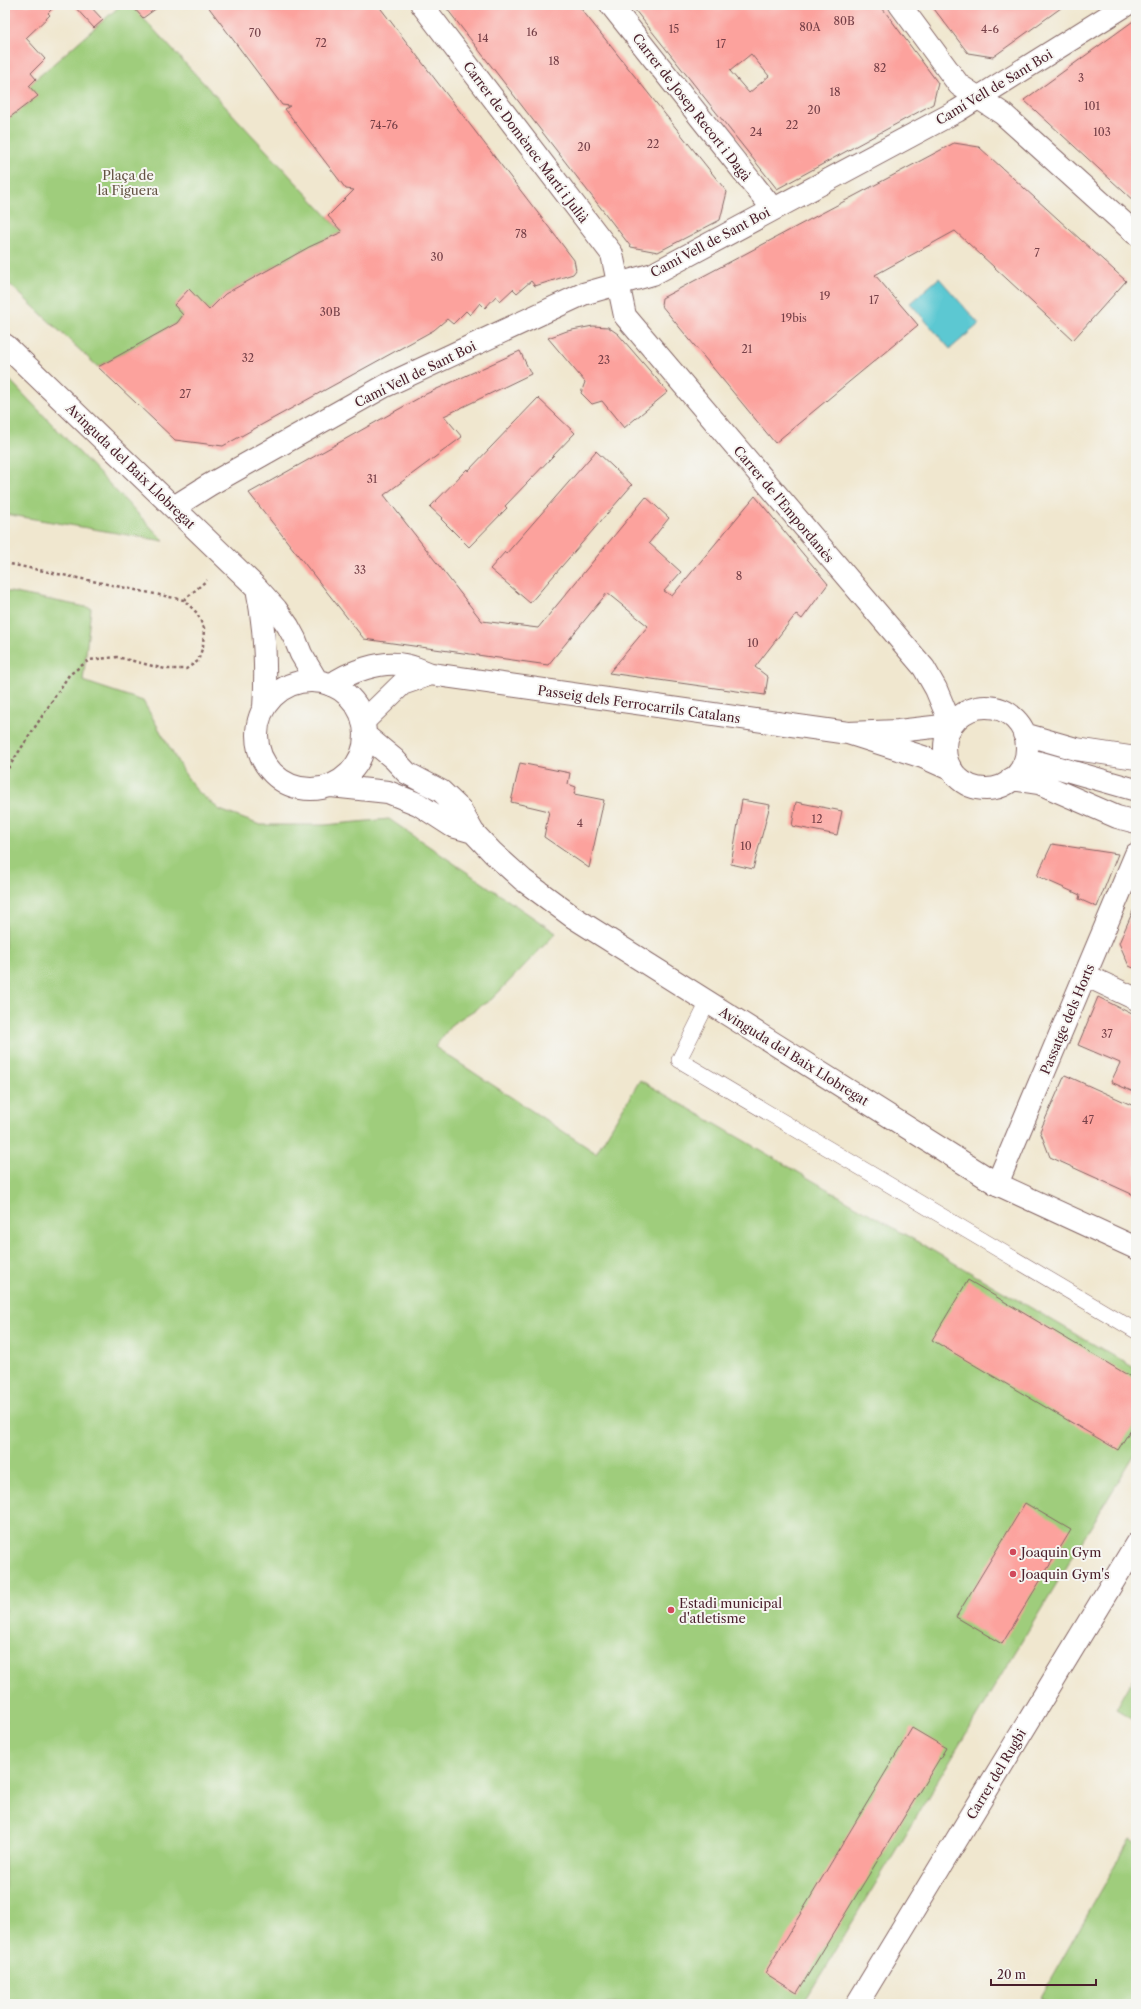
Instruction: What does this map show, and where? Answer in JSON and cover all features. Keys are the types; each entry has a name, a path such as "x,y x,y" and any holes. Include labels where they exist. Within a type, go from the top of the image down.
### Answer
{"street":[{"name":"Carrer de Domènec Martí i Julià","path":"422,5 612,254 618,284"},
{"name":"Carrer de Josep Recort i Dagà","path":"611,5 773,209"},
{"path":"900,5 959,85 1003,114 1136,234"},
{"name":"Camí Vell de Sant Boi","path":"174,507 209,485 385,386 583,294 653,274 978,97 1126,5"},
{"name":"Carrer de l'Empordanès","path":"618,284 625,316 924,668 936,690 951,725"},
{"name":"Avinguda del Baix Llobregat","path":"5,345 229,560 276,608 288,626 301,654 324,683"},
{"path":"257,588 266,644 267,671 264,708"},
{"name":"Passeig dels Ferrocarrils Catalans","path":"324,683 343,676 381,666 404,664 430,674 848,733 923,757 952,770"},
{"name":"Passeig dels Ferrocarrils Catalans","path":"364,729 402,684 430,674"},
{"path":"330,786 343,779 358,763 363,749 364,729 361,714 352,699 324,683 302,682 287,687 274,695 264,708 258,723 257,740 261,756 270,770 282,781 298,787 314,789 330,786 388,792 418,804 452,826 473,832"},
{"path":"981,707 994,708 1007,713 1017,722 1024,734 1026,746 1025,758 1020,770 1011,779 1000,786 988,788 977,787 965,783 952,770 947,760 945,744 951,725 968,711 981,707"},
{"name":"Passeig dels Ferrocarrils Catalans","path":"848,733 898,731 951,725"},
{"name":"Avinguda del Baix Llobregat","path":"364,729 407,773 441,791 460,809 473,832 493,853 523,880 573,917 997,1184 1136,1248"},
{"path":"1024,734 1076,749 1136,758"},
{"path":"1038,762 1136,790"},
{"path":"1011,779 1039,783 1117,817 1136,822"},
{"name":"Passatge dels Horts","path":"997,1184 1136,854"},
{"path":"1085,975 1136,999"},
{"name":"Carrer del Rugbi","path":"857,2004 1136,1544"}],"lane":[{"path":"708,1002 679,1060 1136,1331"}],"path":[{"path":"184,600 229,560"},
{"path":"5,563 184,600 197,613 204,628 203,646 198,661 186,668 165,669 117,657 89,660 69,675 5,773"}],"green space":[{"name":"Plaça de la Figuera","path":"121,5 131,5 342,232 309,247 225,294 209,310 189,290 174,305 183,315 177,323 98,367 5,280 5,121 38,96 29,86 36,79"},
{"path":"5,375 164,541 5,514"},
{"path":"5,591 91,608 83,681 143,701 183,771 197,791 220,810 260,825 325,825 389,819 556,933 492,999 452,1024 435,1047 596,1153 640,1080 1136,1369 1136,1452 803,2004 5,2004"},
{"path":"1136,1674 1136,1721 1116,1709"},
{"path":"1131,1838 1136,1841 1136,2004 1051,2004 1040,1998"}],"water":[{"path":"939,278 979,324 950,349 910,303"}],"building":[{"path":"5,5 56,5 48,13 50,15 26,38 45,59 31,73 36,79 29,86 38,96 5,121"},
{"path":"73,5 89,5 103,20 94,28"},
{"path":"131,5 161,5 143,18"},
{"path":"207,5 378,5 574,260 576,270 573,274 535,286 531,281 517,293 513,289 500,301 496,296 485,308 480,303 470,315 466,311 453,324 447,319 434,330 223,446 175,440 98,367 177,323 183,315 174,305 189,289 209,310 225,294 309,247 342,232 328,216 354,190 346,189 285,109 290,106 282,105"},
{"path":"444,5 578,5 727,192 720,220 658,252 631,247"},
{"path":"631,5 880,5 938,83 933,104 777,189","holes":["751,54 769,76 749,93 730,71"]},
{"path":"931,5 1065,5 993,57 968,53"},
{"path":"1136,19 1136,203 1024,100"},
{"path":"954,143 979,147 1126,281 1073,340 955,231 875,275 918,325 775,443 661,305 662,298"},
{"path":"593,326 608,327 618,334 668,392 624,428 602,401 592,404 581,393 585,382 548,338 567,331"},
{"path":"520,351 531,374 444,416 462,437 384,495 482,621 538,628 646,497 669,518 649,543 681,572 664,591 672,596 755,496 828,584 802,619 796,614 755,667 768,677 765,695 609,673 648,626 607,593 548,665 364,639 249,493 426,394"},
{"path":"538,398 575,433 505,506 507,508 469,547 430,507 467,469 468,471"},
{"path":"596,451 632,485 530,603 490,569 505,552 506,554"},
{"path":"520,763 570,773 568,784 576,787 574,794 604,800 589,868 544,837 549,811 511,802"},
{"path":"742,800 770,805 753,869 731,864"},
{"path":"796,802 842,811 837,835 792,826"},
{"path":"1052,844 1118,854 1097,907 1079,899 1080,895 1037,876"},
{"path":"1136,904 1136,969 1129,966 1119,943"},
{"path":"1098,997 1136,1016 1136,1093 1111,1082 1120,1063 1078,1045"},
{"path":"1065,1075 1136,1107 1136,1196 1050,1157 1040,1131"},
{"path":"968,1280 1136,1380 1136,1421 1118,1450 932,1340"},
{"name":"Joaquin Gym's","path":"1025,1503 1071,1530 1002,1644 956,1617"},
{"path":"912,1728 946,1748 797,1993 765,1973"}],"place":[{"name":"Joaquin Gym","path":"1013,1552"},
{"name":"Joaquin Gym's","path":"1013,1574"},
{"name":"Estadi municipal d'atletisme","path":"671,1610"}]}
